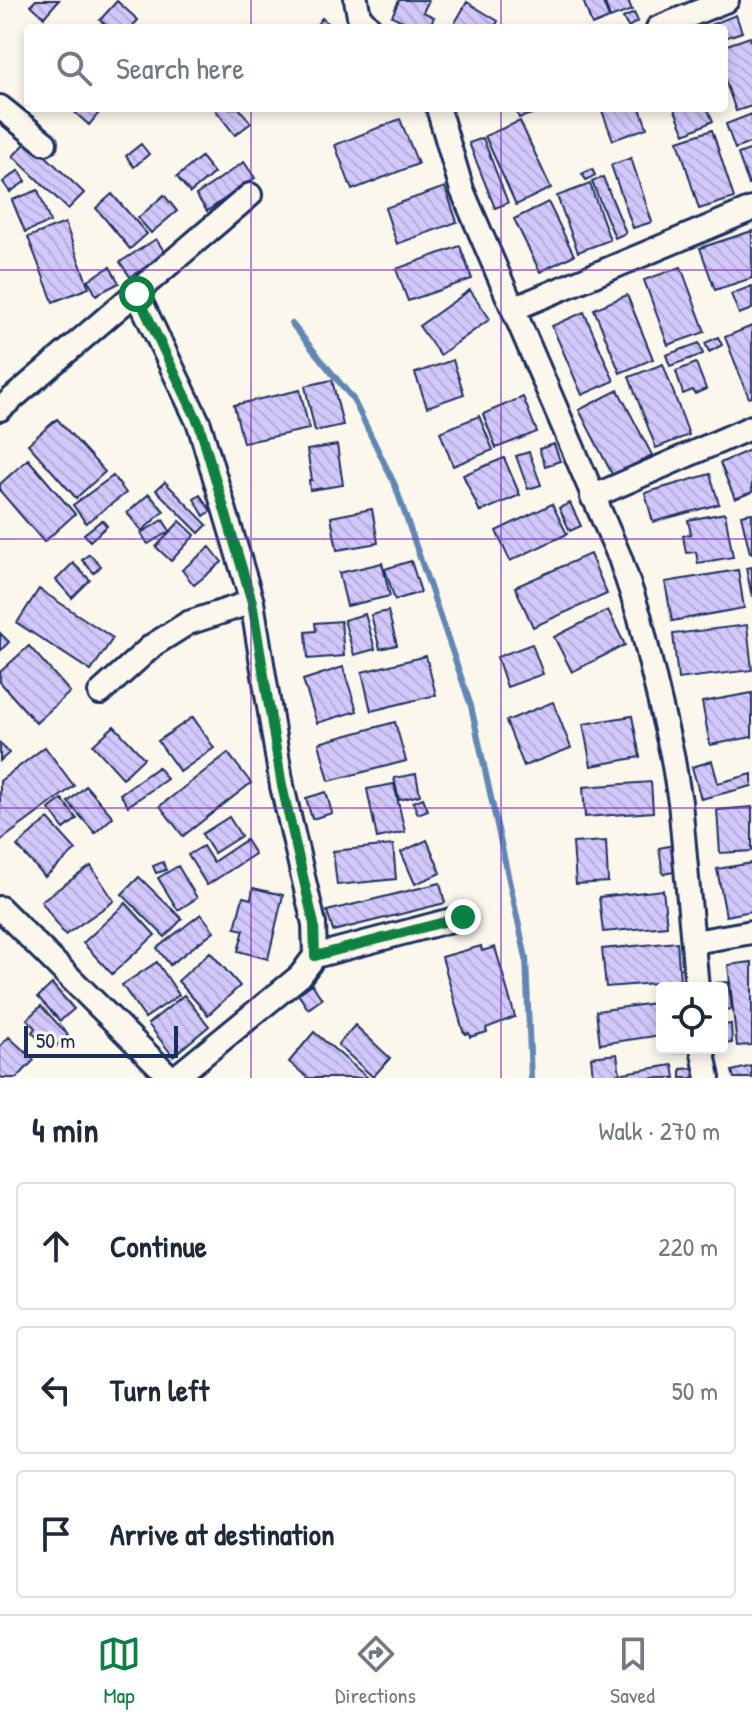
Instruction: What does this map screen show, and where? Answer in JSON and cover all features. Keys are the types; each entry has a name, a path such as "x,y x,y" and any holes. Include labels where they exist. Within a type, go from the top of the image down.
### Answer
{"street":[{"path":"356,0 359,16 366,24"},
{"path":"668,24 727,0"},
{"path":"0,107 45,143"},
{"path":"443,112 462,190 620,558 640,618 680,802 697,982"},
{"path":"0,409 250,195"},
{"path":"513,309 752,209"},
{"path":"137,294 199,424 252,602 282,786 314,924 315,956"},
{"path":"592,497 752,427"},
{"path":"100,693 153,645 188,623 252,602"},
{"path":"0,908 173,1078 300,976 315,956 463,917"},
{"path":"694,942 752,932"},
{"path":"703,1054 708,1078"}],"building":[{"path":"36,0 59,0 44,17 31,5"},
{"path":"399,0 429,0 423,12 434,17 431,24 409,24 392,16"},
{"path":"583,0 602,0 609,18 592,24"},
{"path":"604,0 628,0 632,10 610,18"},
{"path":"117,1 138,20 134,24 104,24 100,20"},
{"path":"467,2 498,21 496,24 454,24"},
{"path":"634,13 638,21 626,24 623,18"},
{"path":"736,15 742,32 728,37 728,24 713,24"},
{"path":"750,37 752,44 752,106 736,111 728,88 728,45"},
{"path":"74,112 100,112 89,125"},
{"path":"217,112 242,112 251,123 235,135"},
{"path":"517,112 532,114 519,118"},
{"path":"602,112 641,112 647,128 613,140"},
{"path":"676,112 709,112 713,121 685,134"},
{"path":"752,114 752,142 735,149 726,124"},
{"path":"400,119 418,164 352,190 335,145"},
{"path":"520,121 551,188 516,205 485,136"},
{"path":"712,130 734,198 699,209 678,141"},
{"path":"483,138 508,203 495,208 469,143"},
{"path":"29,140 84,193 68,209 13,156"},
{"path":"141,144 149,154 134,167 126,156"},
{"path":"752,149 752,184 749,185 738,154"},
{"path":"201,157 214,173 190,193 177,177"},
{"path":"631,158 652,222 633,228 611,165"},
{"path":"244,162 255,178 207,211 196,195"},
{"path":"592,169 595,175 586,180 582,174"},
{"path":"19,170 26,181 10,192 3,182"},
{"path":"603,177 626,233 615,238 592,182"},
{"path":"590,184 610,240 578,252 557,196"},
{"path":"445,187 457,222 397,244 385,208"},
{"path":"38,190 50,222 25,232 12,200"},
{"path":"112,194 147,234 130,249 96,208"},
{"path":"164,195 177,211 151,233 138,218"},
{"path":"548,202 574,255 540,272 514,219"},
{"path":"65,223 89,288 53,302 28,237"},
{"path":"752,231 752,278 715,290 700,248"},
{"path":"156,239 166,254 130,277 120,262"},
{"path":"460,246 472,279 408,301 396,269"},
{"path":"110,267 119,283 96,295 88,280"},
{"path":"681,267 705,332 668,345 644,280"},
{"path":"752,286 752,309 739,314 731,294"},
{"path":"470,290 490,319 440,355 419,326"},
{"path":"627,295 653,359 620,373 594,309"},
{"path":"584,312 614,381 582,395 552,326"},
{"path":"752,326 752,397 749,398 725,337"},
{"path":"718,337 722,345 709,352 705,343"},
{"path":"699,343 703,354 670,366 666,355"},
{"path":"453,360 464,394 427,407 415,373"},
{"path":"696,363 706,389 695,394 693,390 683,394 676,371"},
{"path":"663,364 689,435 656,448 629,377"},
{"path":"332,380 343,425 315,431 305,386"},
{"path":"300,390 309,429 243,443 234,405"},
{"path":"618,390 652,455 613,476 579,410"},
{"path":"523,397 537,432 496,448 483,414"},
{"path":"479,416 493,450 453,466 440,432"},
{"path":"57,419 105,472 76,498 28,444"},
{"path":"554,444 560,461 545,466 539,449"},
{"path":"337,445 343,485 310,490 309,480 312,480 307,450"},
{"path":"752,449 752,492 735,499 720,463"},
{"path":"529,452 541,485 528,489 516,456"},
{"path":"504,458 520,495 480,512 463,475"},
{"path":"28,459 75,514 44,542 0,491 0,484"},
{"path":"710,474 719,504 653,522 645,493"},
{"path":"113,476 126,493 86,523 73,505"},
{"path":"165,482 207,525 199,533 156,490"},
{"path":"149,494 164,511 142,531 127,513"},
{"path":"200,495 211,511 204,516 194,499"},
{"path":"570,503 581,526 570,531 559,508"},
{"path":"552,504 567,534 510,561 496,531"},
{"path":"372,509 378,543 337,550 331,517"},
{"path":"725,513 733,557 698,563 696,552 686,553 683,536 691,534 688,520"},
{"path":"752,513 752,553 750,553 741,515"},
{"path":"102,520 107,526 90,541 84,534"},
{"path":"163,520 170,531 148,544 141,533"},
{"path":"180,521 195,535 171,561 156,547"},
{"path":"210,547 222,562 194,585 182,570"},
{"path":"89,554 101,566 94,573 82,560"},
{"path":"590,554 607,594 533,627 515,587"},
{"path":"411,561 421,592 395,600 385,569"},
{"path":"73,563 90,580 72,598 56,580"},
{"path":"382,563 390,596 347,606 339,573"},
{"path":"752,567 752,597 746,568"},
{"path":"738,570 744,608 672,621 665,582"},
{"path":"39,589 113,638 91,671 17,623"},
{"path":"608,610 625,645 572,672 554,637"},
{"path":"388,611 397,645 380,649 371,615"},
{"path":"365,614 375,649 354,655 344,620"},
{"path":"341,621 344,656 308,659 306,632 316,631 315,623"},
{"path":"747,625 752,670 678,679 673,634"},
{"path":"0,633 9,642 0,651"},
{"path":"532,644 543,674 507,687 497,657"},
{"path":"29,646 70,692 36,723 0,682 0,672"},
{"path":"426,656 436,695 371,711 362,672"},
{"path":"343,667 357,711 317,723 303,680"},
{"path":"752,693 752,737 710,745 702,702"},
{"path":"553,702 571,748 524,766 506,721"},
{"path":"632,716 640,757 591,766 583,724"},
{"path":"193,717 214,748 180,772 158,741"},
{"path":"395,722 406,761 329,781 319,743"},
{"path":"114,726 144,758 123,778 93,745"},
{"path":"0,743 9,753 0,761"},
{"path":"45,747 74,786 0,841 0,781"},
{"path":"228,753 251,783 183,836 160,806"},
{"path":"712,761 718,783 752,774 752,786 701,799 692,767"},
{"path":"158,767 167,779 128,806 120,794"},
{"path":"416,774 420,795 399,800 394,778"},
{"path":"651,782 653,812 585,817 583,787"},
{"path":"394,784 405,832 377,838 367,789"},
{"path":"86,786 113,817 95,833 68,802"},
{"path":"326,792 332,813 312,819 306,798"},
{"path":"423,798 428,810 418,814 413,802"},
{"path":"62,799 77,819 64,829 49,809"},
{"path":"752,807 752,851 720,853 717,810"},
{"path":"229,817 241,836 214,853 202,834"},
{"path":"48,819 76,850 45,877 17,846"},
{"path":"246,840 255,854 207,885 188,855 203,846 213,862"},
{"path":"427,840 441,873 415,884 401,852"},
{"path":"606,841 608,882 576,884 573,843"},
{"path":"393,845 396,879 337,885 333,851"},
{"path":"674,845 679,871 663,874 659,848"},
{"path":"163,862 166,870 156,873 153,866"},
{"path":"752,863 752,911 726,916 717,869"},
{"path":"91,866 114,901 65,935 41,901"},
{"path":"178,866 197,898 178,910 158,878"},
{"path":"139,877 182,919 165,937 122,894"},
{"path":"440,883 445,903 333,931 327,911"},
{"path":"253,888 283,895 268,959 238,951 244,930 235,928 243,897 251,899"},
{"path":"663,890 667,926 603,932 599,897"},
{"path":"126,903 155,935 112,974 83,943"},
{"path":"201,914 214,931 170,965 157,948"},
{"path":"677,942 680,981 606,987 602,949"},
{"path":"481,946 482,951 495,947 515,1017 470,1037 463,1031 442,957"},
{"path":"210,952 240,986 208,1015 178,981"},
{"path":"157,962 179,995 145,1018 122,985"},
{"path":"752,962 752,1045 737,1046 728,965"},
{"path":"728,982 732,1009 728,1009"},
{"path":"52,984 74,1009 60,1021 38,997"},
{"path":"312,984 322,999 308,1009 298,994"},
{"path":"184,995 209,1026 173,1056 148,1024"},
{"path":"656,1003 656,1036 600,1044 596,1011"},
{"path":"41,1006 68,1035 54,1048 47,1041 43,1044 32,1032 35,1028 27,1019"},
{"path":"728,1024 731,1024 732,1043 728,1044"},
{"path":"355,1025 390,1058 373,1077 338,1045"},
{"path":"314,1032 368,1078 308,1078 289,1062"},
{"path":"9,1037 34,1060 17,1078 0,1076 0,1046"},
{"path":"617,1054 620,1074 593,1077 591,1057"},
{"path":"673,1065 675,1078 624,1078 623,1073"},
{"path":"752,1066 752,1078 734,1078 732,1071"},
{"path":"696,1068 698,1078 681,1078 681,1069"}],"waterway":[{"path":"292,324 353,399 395,485 471,706 526,958 531,1078"}],"route":[{"path":"137,294 199,424 252,602 282,786 314,924 315,956 463,917"}]}
